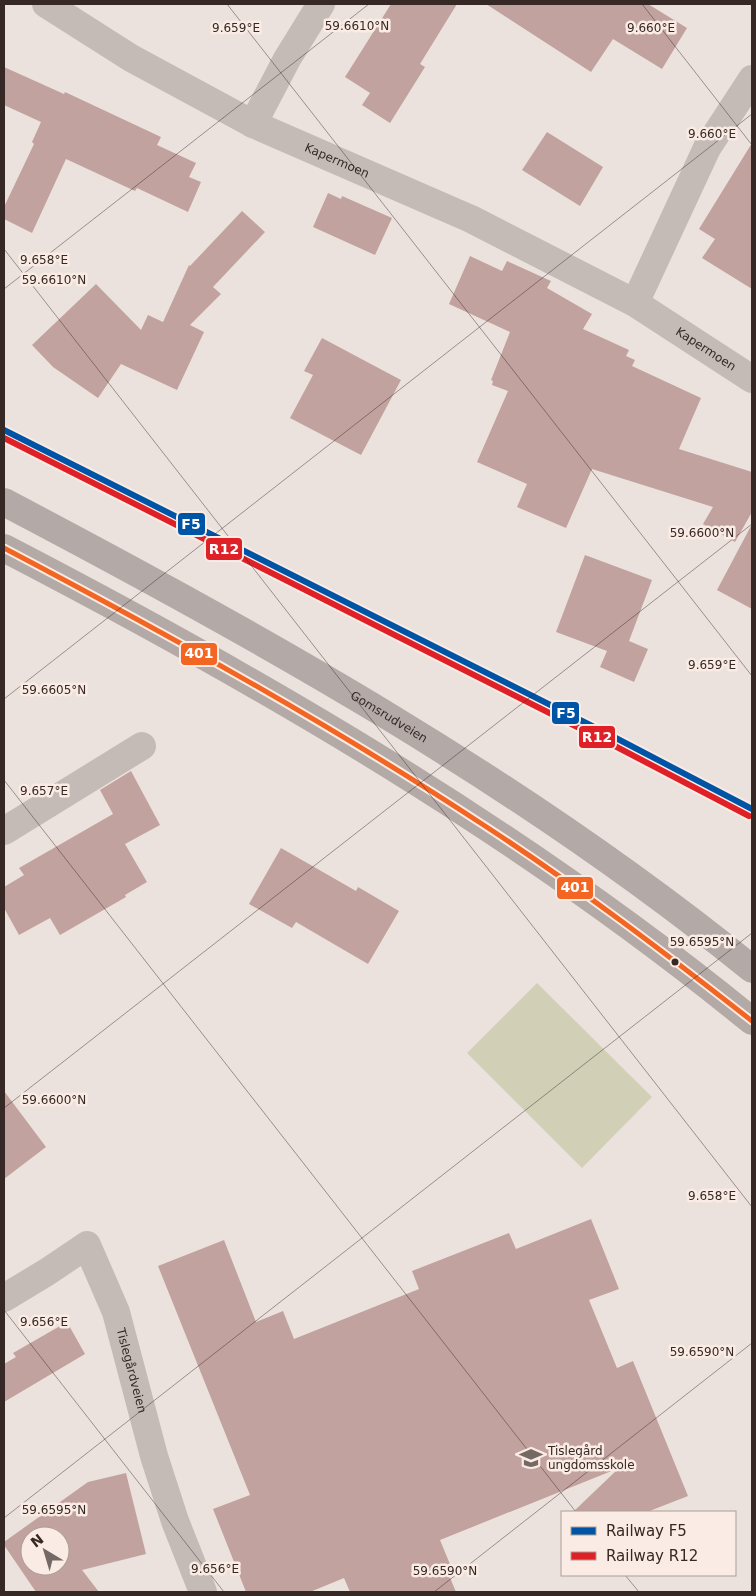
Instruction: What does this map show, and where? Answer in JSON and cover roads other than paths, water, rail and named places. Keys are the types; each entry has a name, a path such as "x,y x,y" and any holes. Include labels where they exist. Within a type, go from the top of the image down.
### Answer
{"main road":[{"name":"Gomsrudveien","path":"4,502 271,647 422,737 592,849 679,911 752,969"},
{"path":"4,548 250,682 400,771 569,882 655,944 752,1021"}],"street":[{"name":"Kapermoen","path":"46,4 131,58 253,124 471,220 635,303 752,379"},
{"path":"253,124 287,59 321,4"},
{"path":"635,303 707,148 752,79"},
{"path":"4,832 142,746"},
{"name":"Tislegårdveien","path":"4,1298 87,1245 116,1312 154,1456 175,1521 203,1592"}],"rail line":[{"name":"F5","path":"4,430 614,737 752,809"},
{"name":"R12","path":"4,438 611,744 749,816"}],"place":[{"name":"Tislegård ungdomsskole","path":"531,1458"}]}
